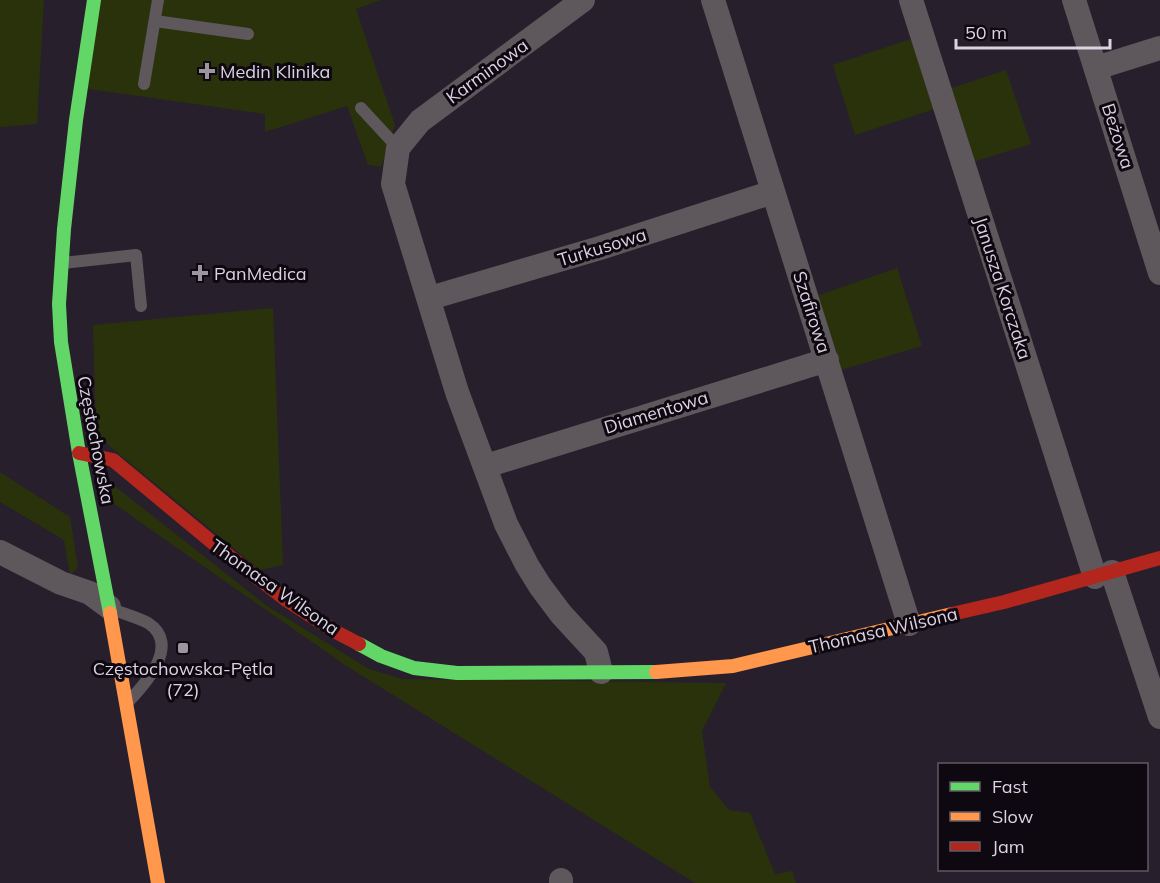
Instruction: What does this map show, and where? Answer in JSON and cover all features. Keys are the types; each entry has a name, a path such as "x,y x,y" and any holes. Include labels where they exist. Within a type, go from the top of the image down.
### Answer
{"street":[{"name":"Częstochowska","path":"94,0 70,170 59,304 61,342 79,453 110,607 158,883"},
{"name":"Karminowa","path":"398,148 420,121 583,0"},
{"name":"Szafirowa","path":"713,0 909,624"},
{"name":"Janusza Korczaka","path":"911,0 1104,575 1160,717"},
{"name":"Beżowa","path":"1074,0 1160,273"},
{"path":"1096,68 1160,48"},
{"path":"398,148 393,184 430,298 457,392 506,524 527,566 561,614 596,652 602,672"},
{"name":"Turkusowa","path":"430,298 600,248 773,192"},
{"name":"Diamentowa","path":"486,466 827,360"},
{"name":"Thomasa Wilsona","path":"79,453 113,460 219,548 285,599 336,632 381,656 414,668 457,673 649,672 733,666 1104,575 1160,558"},
{"path":"0,552 61,583 90,593 110,607"}],"lane":[{"path":"144,84 158,0"},
{"path":"155,21 248,34"},
{"path":"361,108 398,148"},
{"path":"62,264 136,255 141,306"},
{"path":"110,607 147,623 154,628 160,640 161,652 158,665 127,703"}],"green space":[{"path":"0,0 44,0 37,124 0,127"},
{"path":"94,0 381,0 356,9 395,125 381,167 368,165 347,106 265,132 265,114 82,88"},
{"path":"920,36 940,92 1006,70 1031,144 963,165 944,106 855,135 833,65"},
{"path":"897,268 922,346 831,373 808,299"},
{"path":"273,308 283,565 260,570 96,435 93,325"},
{"path":"0,472 70,517 78,567 70,575 64,540 0,502"},
{"path":"111,483 267,606 369,669 402,679 726,683 702,731 710,787 729,810 750,813 775,874 792,871 796,883 695,883 345,665 110,501 107,487"}],"traffic: fast":[{"path":"94,0 76,120 64,229 59,304 61,342 79,453 110,613"},
{"path":"359,644 381,656 414,668 457,673 656,672"}],"traffic: slow":[{"path":"110,613 158,883"},
{"path":"656,672 733,666 952,614"}],"traffic: jam":[{"path":"79,453 113,460 219,548 285,599 359,644"},
{"path":"952,614 1004,602 1160,558"}],"place":[{"name":"Medin Klinika","path":"207,71"},
{"name":"PanMedica","path":"200,273"},
{"name":"Częstochowska-Pętla (72)","path":"183,648"}]}
